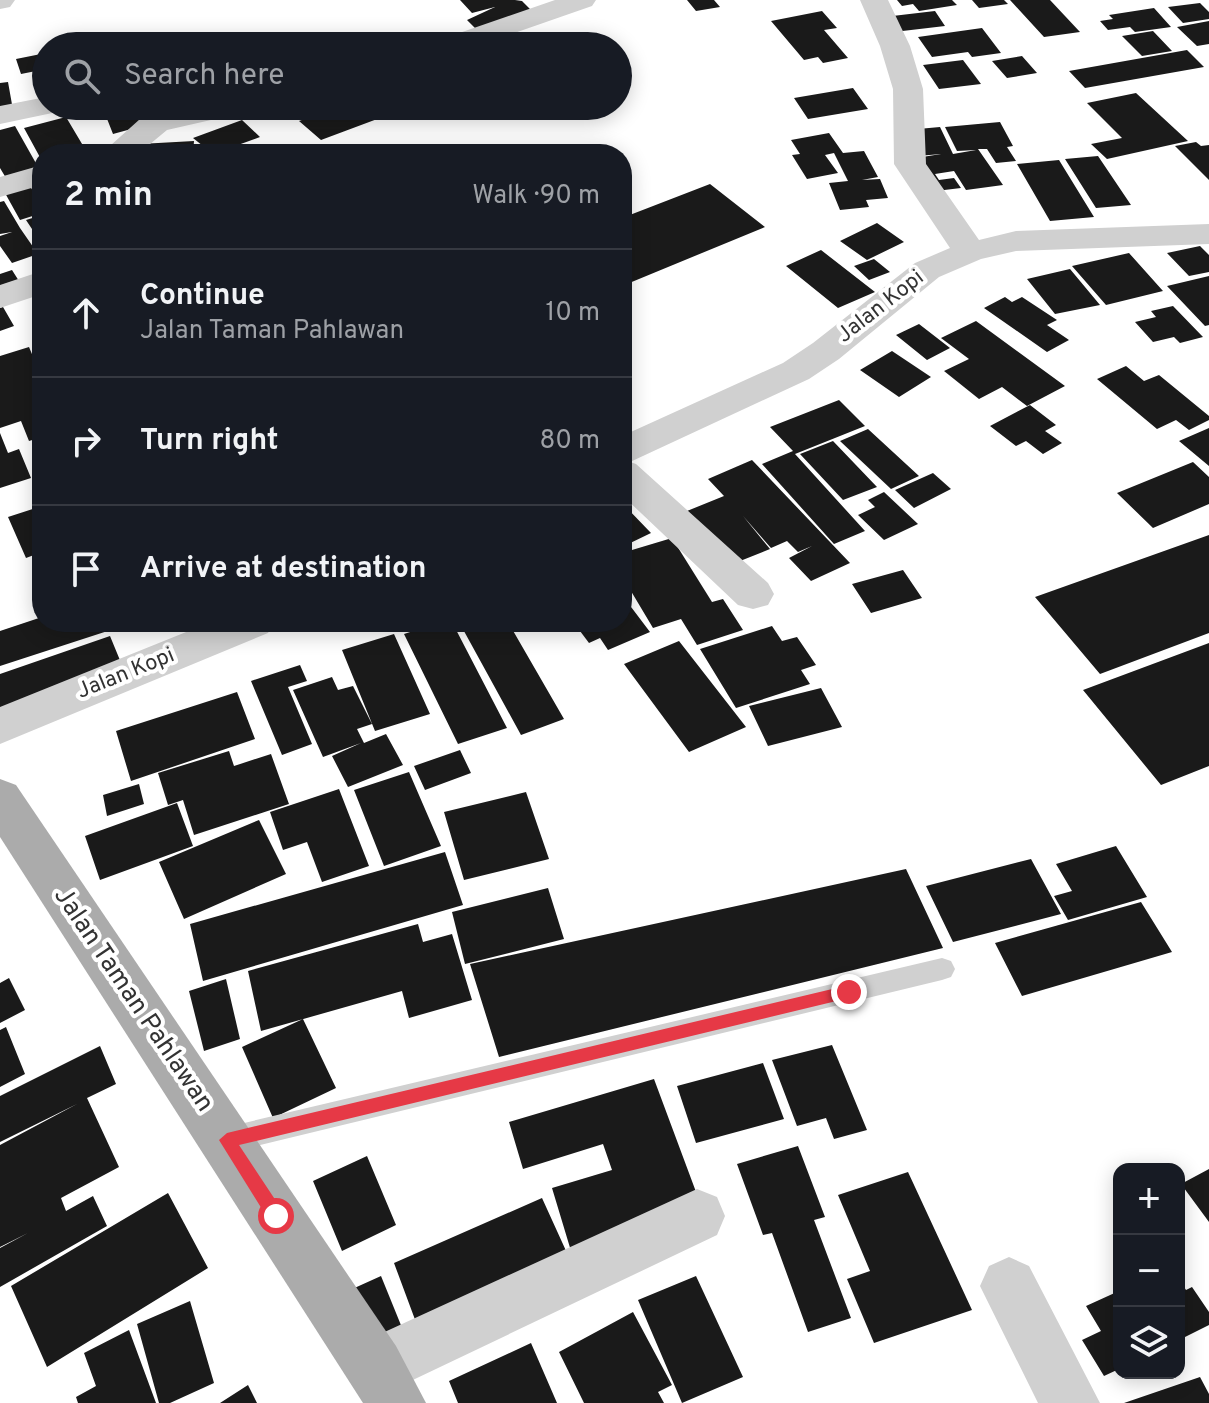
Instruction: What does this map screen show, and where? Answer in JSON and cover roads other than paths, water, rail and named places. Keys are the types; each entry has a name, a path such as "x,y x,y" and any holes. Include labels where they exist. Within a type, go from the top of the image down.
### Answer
{"main road":[{"name":"Jalan Taman Pahlawan","path":"0,798 386,1385"}],"street":[{"path":"489,32 582,0"},
{"path":"874,0 895,46 908,89 910,164 970,252"},
{"path":"0,115 32,109"},
{"path":"131,144 145,128 171,120"},
{"path":"0,187 32,178"},
{"name":"Jalan Kopi","path":"632,446 796,371 826,351 927,270 970,252 1016,241 1209,234"},
{"path":"0,297 32,286"},
{"path":"632,482 753,594"},
{"name":"Jalan Kopi","path":"0,726 229,632"},
{"path":"386,1385 697,1216"},
{"path":"1009,1286 1070,1403"}],"lane":[{"path":"227,1140 942,969"}]}
